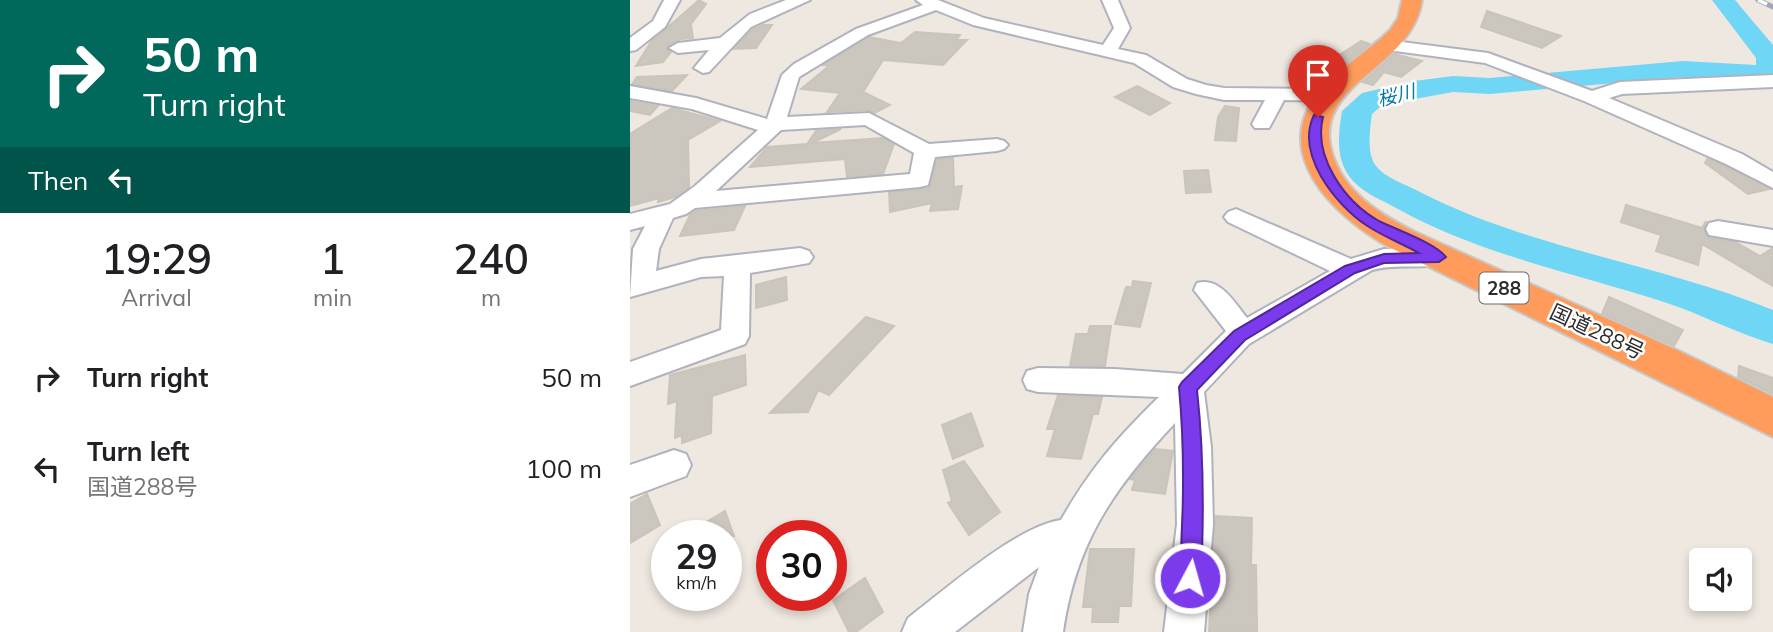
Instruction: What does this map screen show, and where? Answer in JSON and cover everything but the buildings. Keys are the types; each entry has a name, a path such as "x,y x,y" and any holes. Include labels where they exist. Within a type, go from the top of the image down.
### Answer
{"highway":[{"name":"国道288号","path":"1412,0 1410,16 1386,45 1330,94 1318,117 1315,141 1325,172 1334,186 1355,210 1371,222 1773,418"}],"street":[{"path":"630,46 659,24 672,0"},
{"path":"703,68 746,21 767,10 802,0"},
{"path":"1109,50 1122,28 1110,0"},
{"path":"630,222 678,209 775,124 791,75 800,68 862,32 929,3 1010,31 1109,50 1140,59 1180,83 1203,90 1224,93 1330,94"},
{"path":"746,9 767,10"},
{"path":"678,48 724,43"},
{"path":"1386,45 1488,58 1589,97 1734,159 1773,181"},
{"path":"1589,97 1620,88 1773,81"},
{"path":"630,92 696,104 761,125 869,119 925,151 998,145"},
{"path":"1262,124 1278,93"},
{"path":"689,201 920,180 925,151"},
{"path":"635,286 646,249 663,214"},
{"path":"1236,217 1350,269"},
{"path":"1718,229 1773,238"},
{"path":"635,286 701,268 800,257"},
{"path":"1043,632 1049,594 1064,550 1097,490 1130,448 1244,333 1350,269 1384,258 1439,257"},
{"path":"630,374 735,336 737,266"},
{"path":"1207,290 1244,333"},
{"path":"1038,380 1115,381 1188,387"},
{"path":"1184,632 1195,524 1194,447 1188,387"},
{"path":"630,481 674,465"},
{"path":"922,632 1047,540 1073,536"}],"waterway":[{"name":"桜川","path":"1723,0 1769,57 1771,63 1765,72 1745,74 1683,69 1490,86 1453,84 1414,89 1372,99 1357,111 1354,141 1356,156 1364,173 1374,182 1435,215 1530,250 1727,308 1773,328"}],"railway":[{"path":"1758,0 1773,7"}],"route":[{"path":"1190,578 1195,499 1194,447 1188,387 1239,336 1350,269 1384,258 1439,257 1371,222 1343,198 1325,172 1318,152 1315,141 1318,117"}]}
